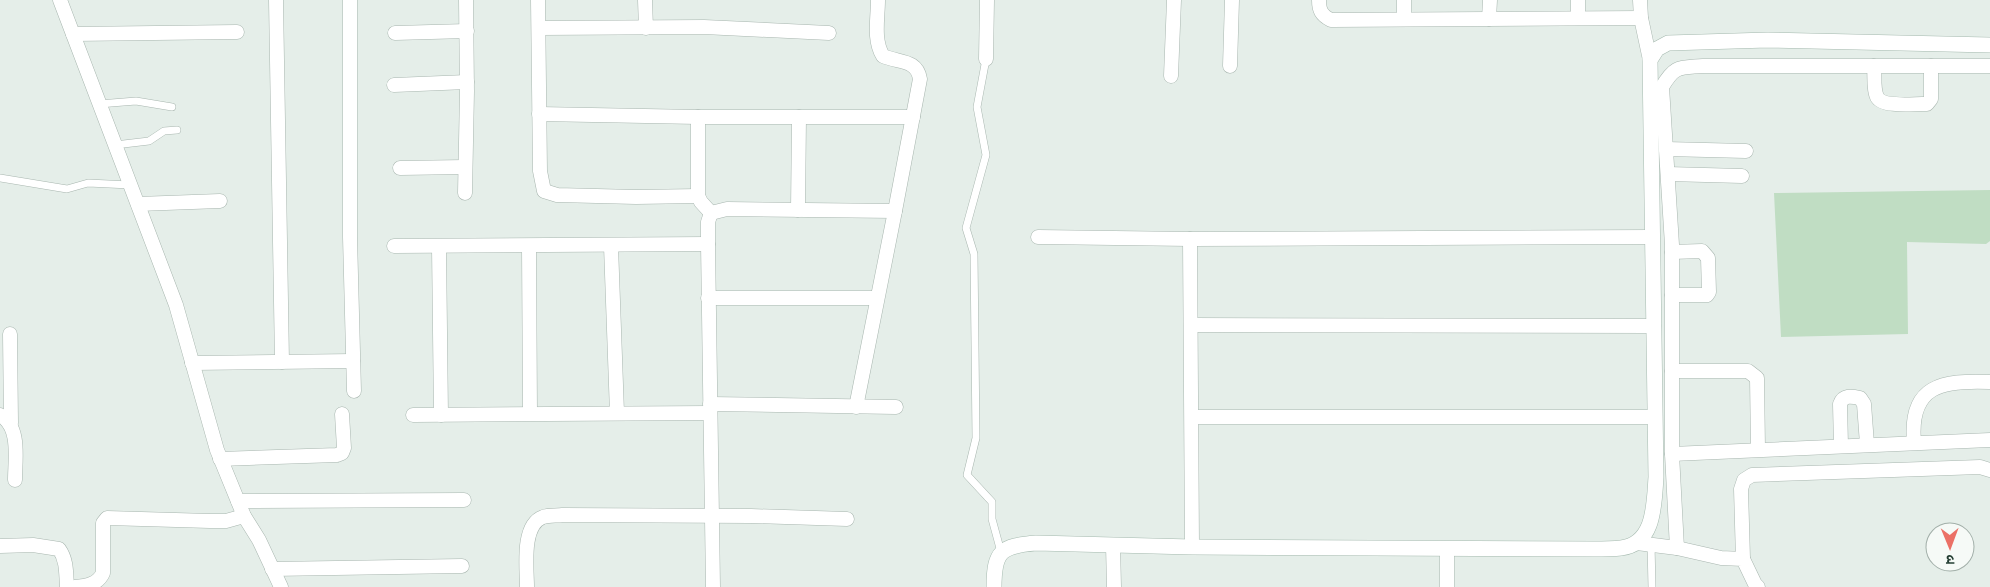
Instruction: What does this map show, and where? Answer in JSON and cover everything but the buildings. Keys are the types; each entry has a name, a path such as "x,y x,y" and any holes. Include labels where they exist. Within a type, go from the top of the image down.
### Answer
{"street":[{"path":"60,0 176,305 220,459 244,516 282,587"},
{"path":"276,0 282,362"},
{"path":"350,0 350,228 354,391"},
{"path":"465,193 466,0"},
{"path":"538,0 541,181 544,191 550,194 636,197 698,196"},
{"path":"645,0 646,28"},
{"path":"856,407 896,211 920,79 918,70 912,65 883,56 879,49 877,41 878,0"},
{"path":"986,59 987,0"},
{"path":"1171,76 1174,0"},
{"path":"1230,66 1232,0"},
{"path":"1318,0 1320,11 1324,17 1331,20 1640,18"},
{"path":"1404,0 1404,19"},
{"path":"1489,19 1490,0"},
{"path":"1578,0 1578,18"},
{"path":"1640,0 1640,18 1650,60 1656,477 1653,512 1644,544"},
{"path":"539,28 704,27 829,33"},
{"path":"395,33 466,31"},
{"path":"73,34 237,32"},
{"path":"1650,60 1657,49 1668,43 1768,40 1916,45 1990,45"},
{"path":"1677,548 1672,454 1672,252 1662,87 1670,73 1680,68 1703,66 1990,66"},
{"path":"1874,66 1876,96 1879,100 1886,103 1922,104 1927,104 1931,99 1931,66"},
{"path":"394,85 467,82"},
{"path":"539,114 698,117 913,117"},
{"path":"698,117 698,196 711,213"},
{"path":"798,210 799,117"},
{"path":"1666,149 1746,151"},
{"path":"400,168 465,167"},
{"path":"1668,174 1742,176"},
{"path":"138,204 220,201"},
{"path":"711,213 727,209 896,211"},
{"path":"711,213 708,222 708,298 713,587"},
{"path":"1038,237 1190,239 1652,237"},
{"path":"1190,239 1192,547"},
{"path":"394,246 708,244"},
{"path":"529,246 530,414"},
{"path":"611,246 617,413"},
{"path":"440,247 441,414"},
{"path":"1672,252 1702,251 1706,254 1708,258 1709,288 1707,295 1672,295"},
{"path":"708,298 877,298"},
{"path":"1191,325 1654,326"},
{"path":"10,334 5,419 14,442 14,480"},
{"path":"192,364 353,361"},
{"path":"1672,371 1748,371 1754,374 1758,378 1758,449"},
{"path":"1914,442 1912,425 1915,410 1921,398 1936,388 1952,382 1990,382"},
{"path":"1841,446 1840,404 1841,400 1846,397 1860,398 1864,404 1867,444"},
{"path":"413,415 896,407"},
{"path":"220,459 337,455 342,453 344,448 342,414"},
{"path":"1192,417 1654,417"},
{"path":"1672,454 1990,440"},
{"path":"1758,587 1743,559 1741,489 1744,480 1752,475 1980,467 1990,470"},
{"path":"238,501 464,500"},
{"path":"527,587 527,546 529,534 535,523 543,517 563,515 847,519"},
{"path":"75,587 95,583 103,573 103,523 107,518 202,521 226,520 244,516"},
{"path":"994,587 996,562 1001,552 1015,545 1036,544 1446,549 1622,548 1644,544 1677,548 1721,558 1743,559"},
{"path":"0,546 32,545 58,549 64,556 67,587"},
{"path":"1113,545 1114,587"},
{"path":"1446,549 1447,587"},
{"path":"272,568 462,566"}],"lane":[{"path":"986,59 977,107 986,155 966,228 974,254 976,438 966,475 992,502 992,519 1001,552"},
{"path":"99,104 136,101 172,107"},
{"path":"115,145 149,141 164,131 177,130"},
{"path":"0,178 67,189 88,183 130,185"},
{"path":"1644,544 1652,587"}],"green space":[{"path":"1990,190 1990,241 1986,244 1907,242 1908,334 1781,337 1774,193"}]}
